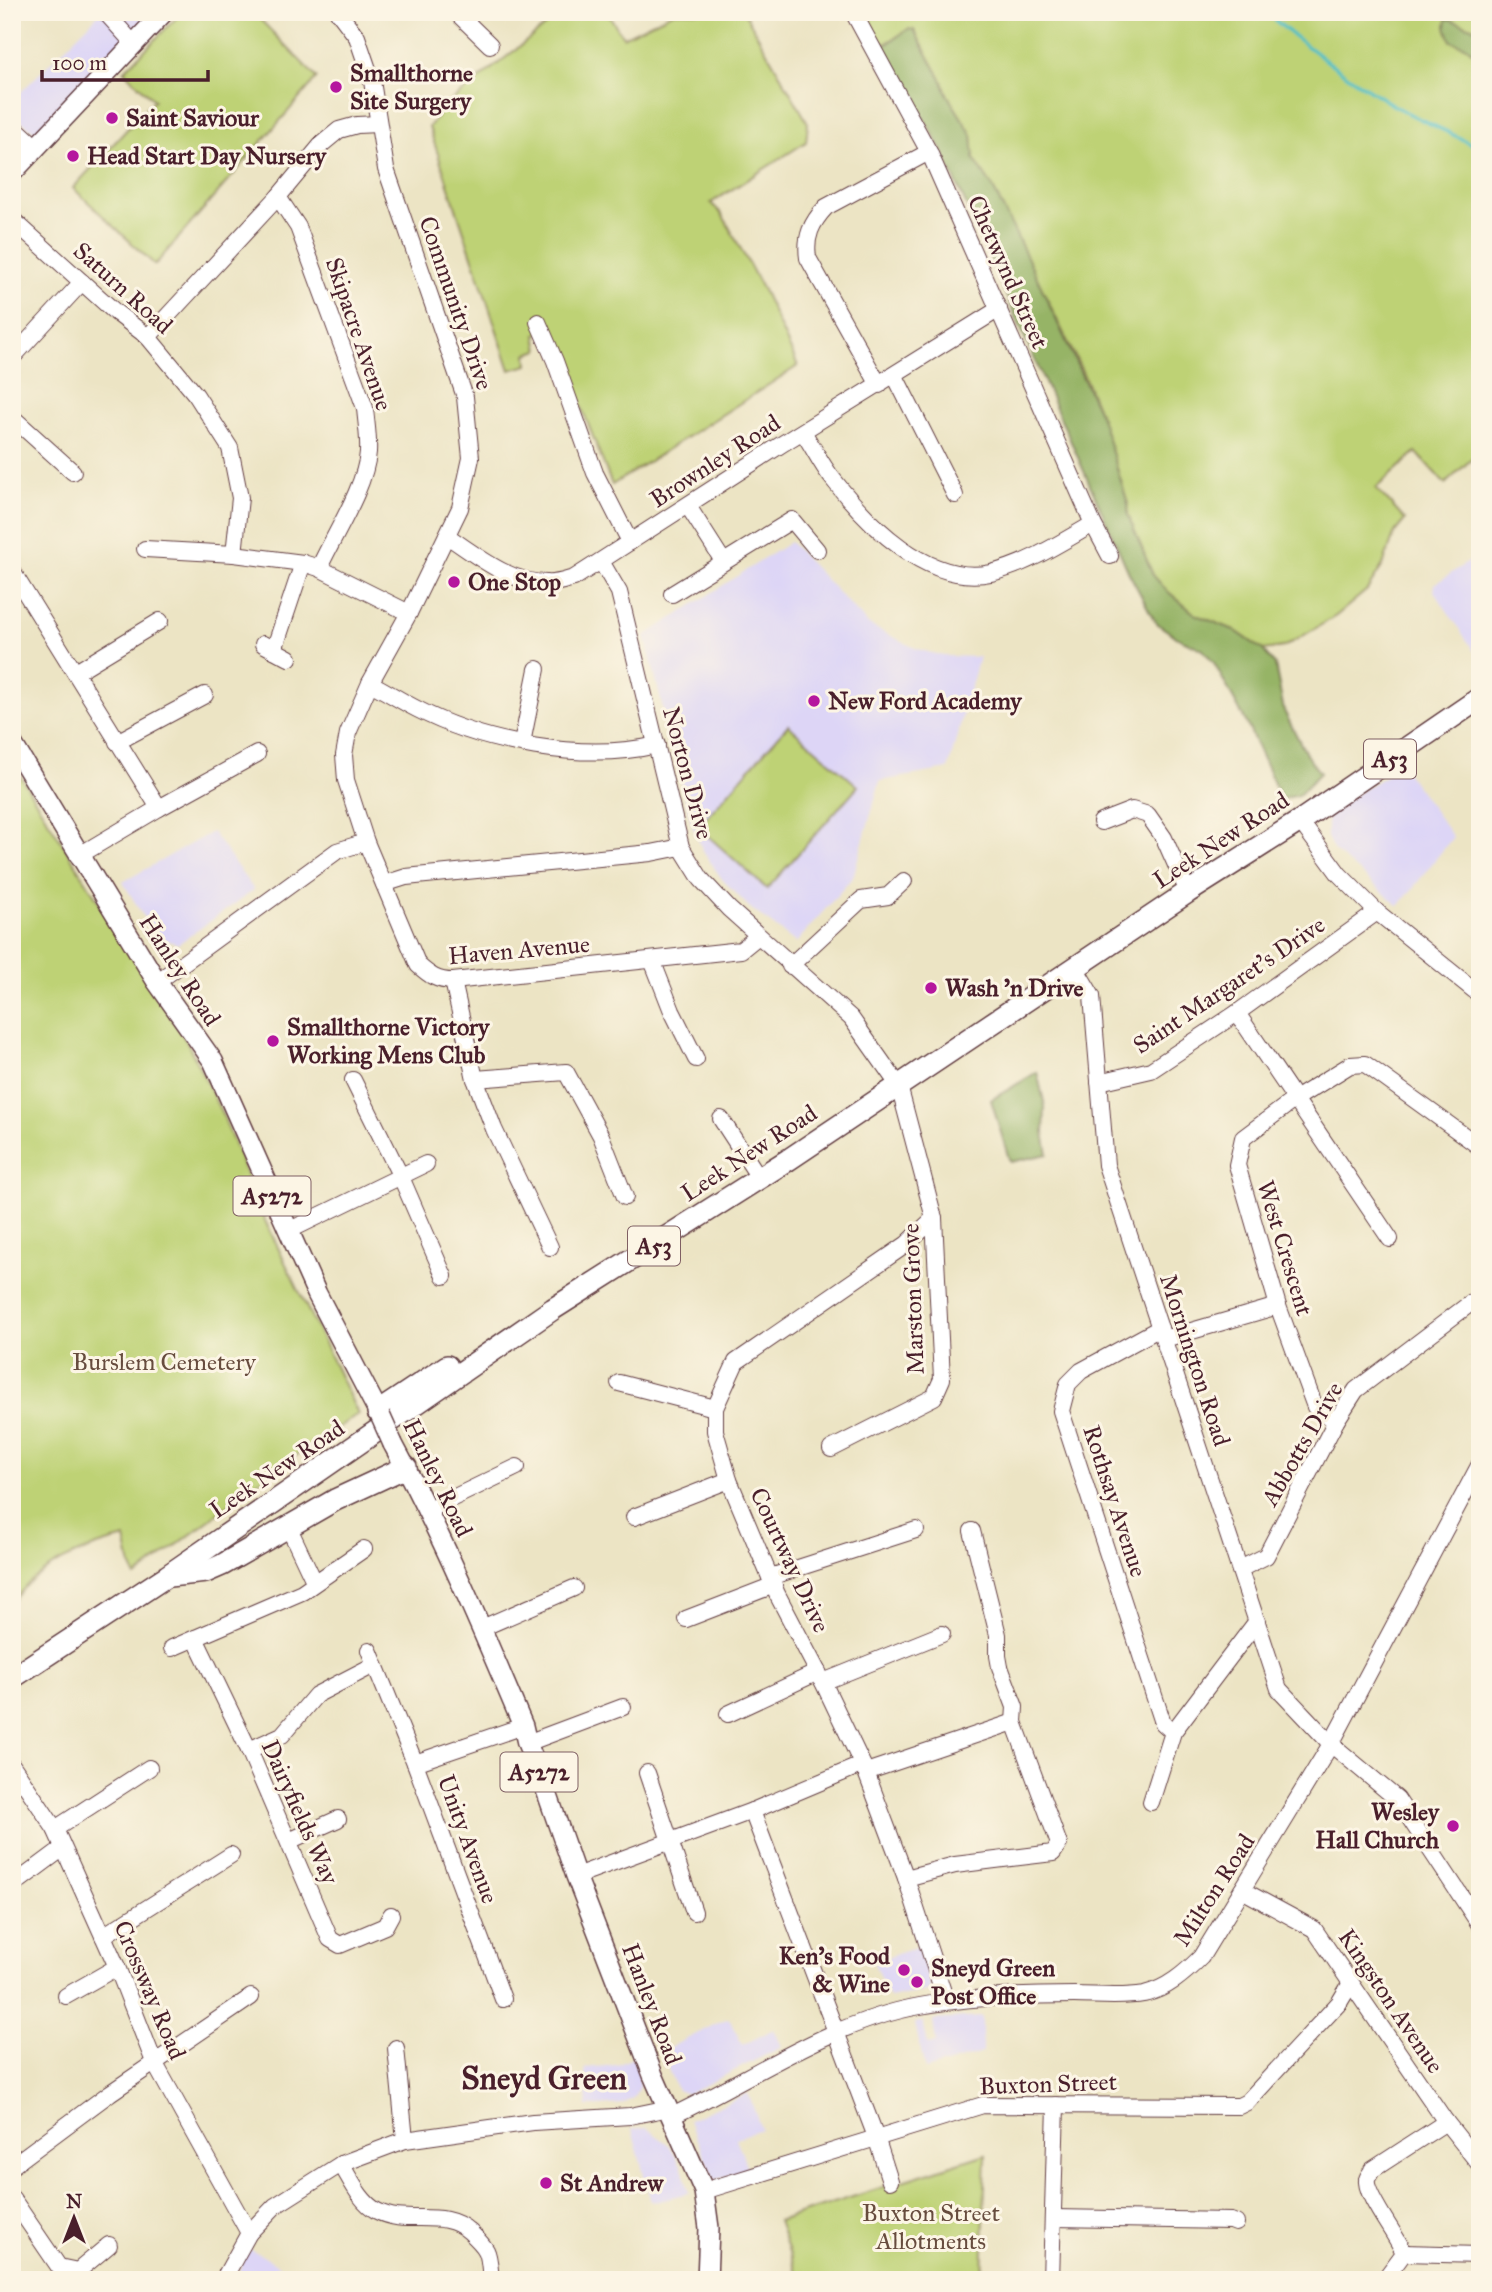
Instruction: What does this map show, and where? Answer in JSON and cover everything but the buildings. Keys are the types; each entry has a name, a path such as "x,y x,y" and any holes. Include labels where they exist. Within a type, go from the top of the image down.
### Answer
{"highway":[{"name":"Leek New Road","path":"12,1678 167,1577 542,1317 760,1179 1188,892 1300,821 1480,698"},
{"path":"379,1413 523,1316 542,1317"},
{"path":"167,1577 206,1572 335,1500 406,1467"}],"main road":[{"path":"12,173 164,12"},
{"name":"Hanley Road","path":"12,743 78,856 157,982 213,1061 288,1231 428,1510 482,1628 653,2075 704,2190 709,2228 707,2280"}],"street":[{"path":"105,12 134,44"},
{"name":"Community Drive","path":"338,12 357,37 372,80 386,169 466,397 471,458 460,508 409,613 370,683 348,733 344,755 346,780 366,842"},
{"path":"456,12 490,45"},
{"name":"Chetwynd Street","path":"853,12 929,152 1093,524 1110,556"},
{"path":"148,337 278,197 322,144 339,131 357,125 378,124"},
{"path":"12,125 36,147"},
{"path":"879,385 808,258 806,244 817,216 825,207 929,152"},
{"name":"Skipacre Avenue","path":"278,197 298,227 365,408 368,433 368,453 363,476 319,568"},
{"name":"Saturn Road","path":"12,219 148,337 196,396 230,448 240,498 234,554"},
{"path":"12,358 82,282"},
{"name":"Brownley Road","path":"447,536 522,581 549,584 575,579 999,309"},
{"path":"538,323 548,340 595,473 630,542"},
{"path":"895,376 955,495"},
{"path":"12,417 73,472"},
{"path":"803,432 831,477 873,523 918,559 940,569 976,575 1020,564 1093,524"},
{"path":"944,476 960,468"},
{"path":"688,506 723,561"},
{"path":"672,594 792,520 817,550"},
{"path":"145,549 234,554 303,564 319,568 409,613"},
{"name":"Norton Drive","path":"602,562 619,592 681,847 701,880 757,937 851,1018 899,1086"},
{"path":"289,658 268,647 303,564"},
{"path":"12,571 159,808"},
{"path":"76,671 160,621"},
{"path":"522,743 537,669"},
{"path":"370,683 418,710 455,725 522,743 565,751 630,751 657,745"},
{"path":"117,742 205,695"},
{"path":"78,856 257,754"},
{"path":"1101,822 1132,810 1148,815 1164,838 1188,892"},
{"path":"1300,821 1339,874 1377,912 1480,995"},
{"path":"157,982 337,851 366,842"},
{"name":"Haven Avenue","path":"366,842 418,964 433,978 453,981 741,950 757,937"},
{"path":"384,884 406,877 651,853 681,847"},
{"path":"790,966 861,900 888,896 904,881"},
{"name":"Saint Margaret's Drive","path":"1099,1082 1151,1070 1237,1013 1377,912"},
{"path":"652,960 672,1011 696,1059"},
{"name":"Mornington Road","path":"1076,969 1092,996 1106,1165 1279,1689 1331,1744 1396,1799 1480,1925"},
{"path":"453,981 475,1079 494,1129 550,1247"},
{"path":"1237,1013 1390,1239"},
{"name":"West Crescent","path":"1336,1421 1315,1407 1278,1306 1237,1165 1243,1138 1295,1099 1350,1065 1365,1064 1480,1147"},
{"path":"475,1079 566,1072 601,1136 625,1197"},
{"path":"353,1080 401,1177 444,1276"},
{"name":"Marston Grove","path":"831,1449 934,1397 942,1378 934,1218 899,1086"},
{"path":"721,1119 760,1179"},
{"path":"288,1231 426,1164"},
{"name":"Courtway Drive","path":"934,1218 907,1244 736,1362 715,1408 715,1431 729,1480 772,1581 821,1677 863,1769 906,1878 946,2001"},
{"name":"Abbotts Drive","path":"1240,1569 1266,1556 1336,1421 1356,1390 1480,1296"},
{"name":"Rothsay Avenue","path":"1172,1732 1163,1723 1061,1411 1068,1384 1081,1371 1162,1334 1278,1306"},
{"path":"620,1383 715,1408"},
{"name":"Milton Road","path":"223,2280 249,2233 275,2206 341,2164 405,2140 533,2122 670,2112 716,2095 862,2020 890,2012 946,2001 1018,1996 1143,1994 1165,1987 1183,1975 1201,1957 1331,1744 1480,1464"},
{"path":"428,1510 517,1467"},
{"path":"634,1517 729,1480"},
{"path":"288,1526 314,1581"},
{"path":"687,1619 772,1581 916,1530"},
{"path":"906,1878 955,1865 1053,1853 1059,1844 1014,1722 1015,1707 1000,1667 998,1635 972,1531"},
{"path":"172,1648 302,1592 314,1581 364,1549"},
{"path":"482,1628 574,1588"},
{"path":"1151,1802 1172,1732 1256,1621"},
{"path":"728,1714 942,1634"},
{"name":"Dairyfields Way","path":"195,1638 249,1750 330,1939 340,1945 385,1926 391,1915"},
{"path":"249,1750 282,1735 316,1695 371,1657 415,1763"},
{"name":"Unity Avenue","path":"503,1999 415,1763 623,1707"},
{"path":"576,1876 863,1769 1014,1722"},
{"name":"Crossway Road","path":"12,1765 55,1829 117,1967 154,2062 249,2233"},
{"path":"55,1829 149,1768"},
{"path":"647,1773 694,1912"},
{"path":"752,1811 876,2137 890,2181"},
{"path":"289,1841 338,1819"},
{"path":"12,1886 63,1848"},
{"path":"103,1936 231,1855"},
{"name":"Kingston Avenue","path":"1242,1890 1314,1929 1446,2122 1480,2165"},
{"path":"66,1996 117,1967"},
{"name":"Buxton Street","path":"704,2190 983,2105 1239,2106 1247,2102 1339,2003 1351,1983"},
{"path":"12,2166 154,2062 251,1997"},
{"path":"396,2048 405,2140"},
{"path":"1051,2280 1056,2105"},
{"path":"1404,2253 1398,2238 1368,2192 1367,2179 1372,2169 1446,2122"},
{"path":"341,2164 366,2203 379,2213 400,2217 448,2219 463,2225 487,2249 491,2280"},
{"path":"12,2198 59,2267 78,2271 109,2245"},
{"path":"1054,2218 1236,2223"},
{"path":"1404,2253 1480,2255"},
{"path":"1384,2280 1404,2253"}],"shaded area":[{"path":"101,12 155,12 37,134 12,113 12,101"},
{"name":"New Ford Academy","path":"790,542 869,625 917,649 943,656 979,657 948,769 880,781 853,877 796,943 749,907 722,879 704,853 692,825 645,636"},
{"path":"1480,554 1480,660 1434,591 1435,584"},
{"path":"1402,766 1453,837 1399,906 1334,851 1327,837 1327,823 1329,813 1335,807"},
{"path":"212,832 254,890 178,944 155,936 123,882"},
{"path":"918,1946 931,1990 889,1998 874,1963"},
{"path":"982,2017 982,2053 925,2070 915,2023 923,2022 928,2045 936,2043 933,2020"},
{"path":"728,2018 743,2045 774,2029 782,2047 687,2094 677,2090 661,2052"},
{"path":"633,2058 639,2071 640,2086 633,2098 622,2104 587,2107 585,2068 617,2065"},
{"path":"748,2093 761,2129 736,2138 748,2170 714,2180 689,2120"},
{"path":"647,2128 670,2146 682,2167 689,2193 651,2202 632,2129"},
{"path":"249,2248 304,2280 235,2280"}],"green space":[{"path":"182,12 253,12 317,78 155,265 73,188 154,100 124,71"},
{"path":"563,12 607,12 623,37 674,12 744,12 808,123 806,142 711,203 722,214 765,294 798,366 612,485 550,327 536,335 539,350 527,354 528,365 510,370 429,127 446,105"},
{"path":"881,12 1480,12 1480,451 1445,484 1416,452 1376,488 1405,520 1395,532 1383,565 1367,590 1336,616 1284,647 1263,650 1234,630 1196,615 1153,576 1128,515 1128,504 1101,417 1082,371 992,186 974,159 972,135 948,96 914,30 908,30 883,45 864,19"},
{"path":"1447,18 1480,30 1480,59 1466,46 1451,41 1446,27"},
{"path":"908,29 914,30 948,96 972,135 974,159 992,186 1032,267 1101,417 1128,504 1128,515 1153,575 1166,590 1196,615 1234,630 1263,650 1275,665 1284,711 1307,756 1320,773 1299,795 1282,801 1246,722 1213,661 1202,649 1178,638 1156,623 1129,573 941,148 883,47"},
{"path":"788,725 858,786 767,889 698,827"},
{"name":"Burslem Cemetery","path":"12,763 188,1044 224,1118 259,1208 358,1414 266,1476 136,1577 125,1538 66,1558 32,1580 12,1602"},
{"path":"1037,1072 1045,1106 1044,1133 1048,1154 1010,1162 991,1100"},
{"name":"Buxton Street Allotments","path":"986,2154 982,2280 799,2280 778,2221"}],"waterway":[{"path":"1265,12 1372,92 1480,149"}],"place":[{"name":"Smallthorne Site Surgery","path":"336,87"},
{"name":"Saint Saviour","path":"112,118"},
{"name":"Head Start Day Nursery","path":"73,156"},
{"name":"One Stop","path":"454,582"},
{"name":"New Ford Academy","path":"814,701"},
{"name":"Wash 'n Drive","path":"931,988"},
{"name":"Smallthorne Victory Working Mens Club","path":"273,1041"},
{"name":"Wesley Hall Church","path":"1453,1826"},
{"name":"Ken's Food & Wine","path":"904,1970"},
{"name":"Sneyd Green Post Office","path":"917,1982"},
{"name":"St Andrew","path":"546,2183"}],"district":[{"name":"Sneyd Green","path":"544,2078"}]}
